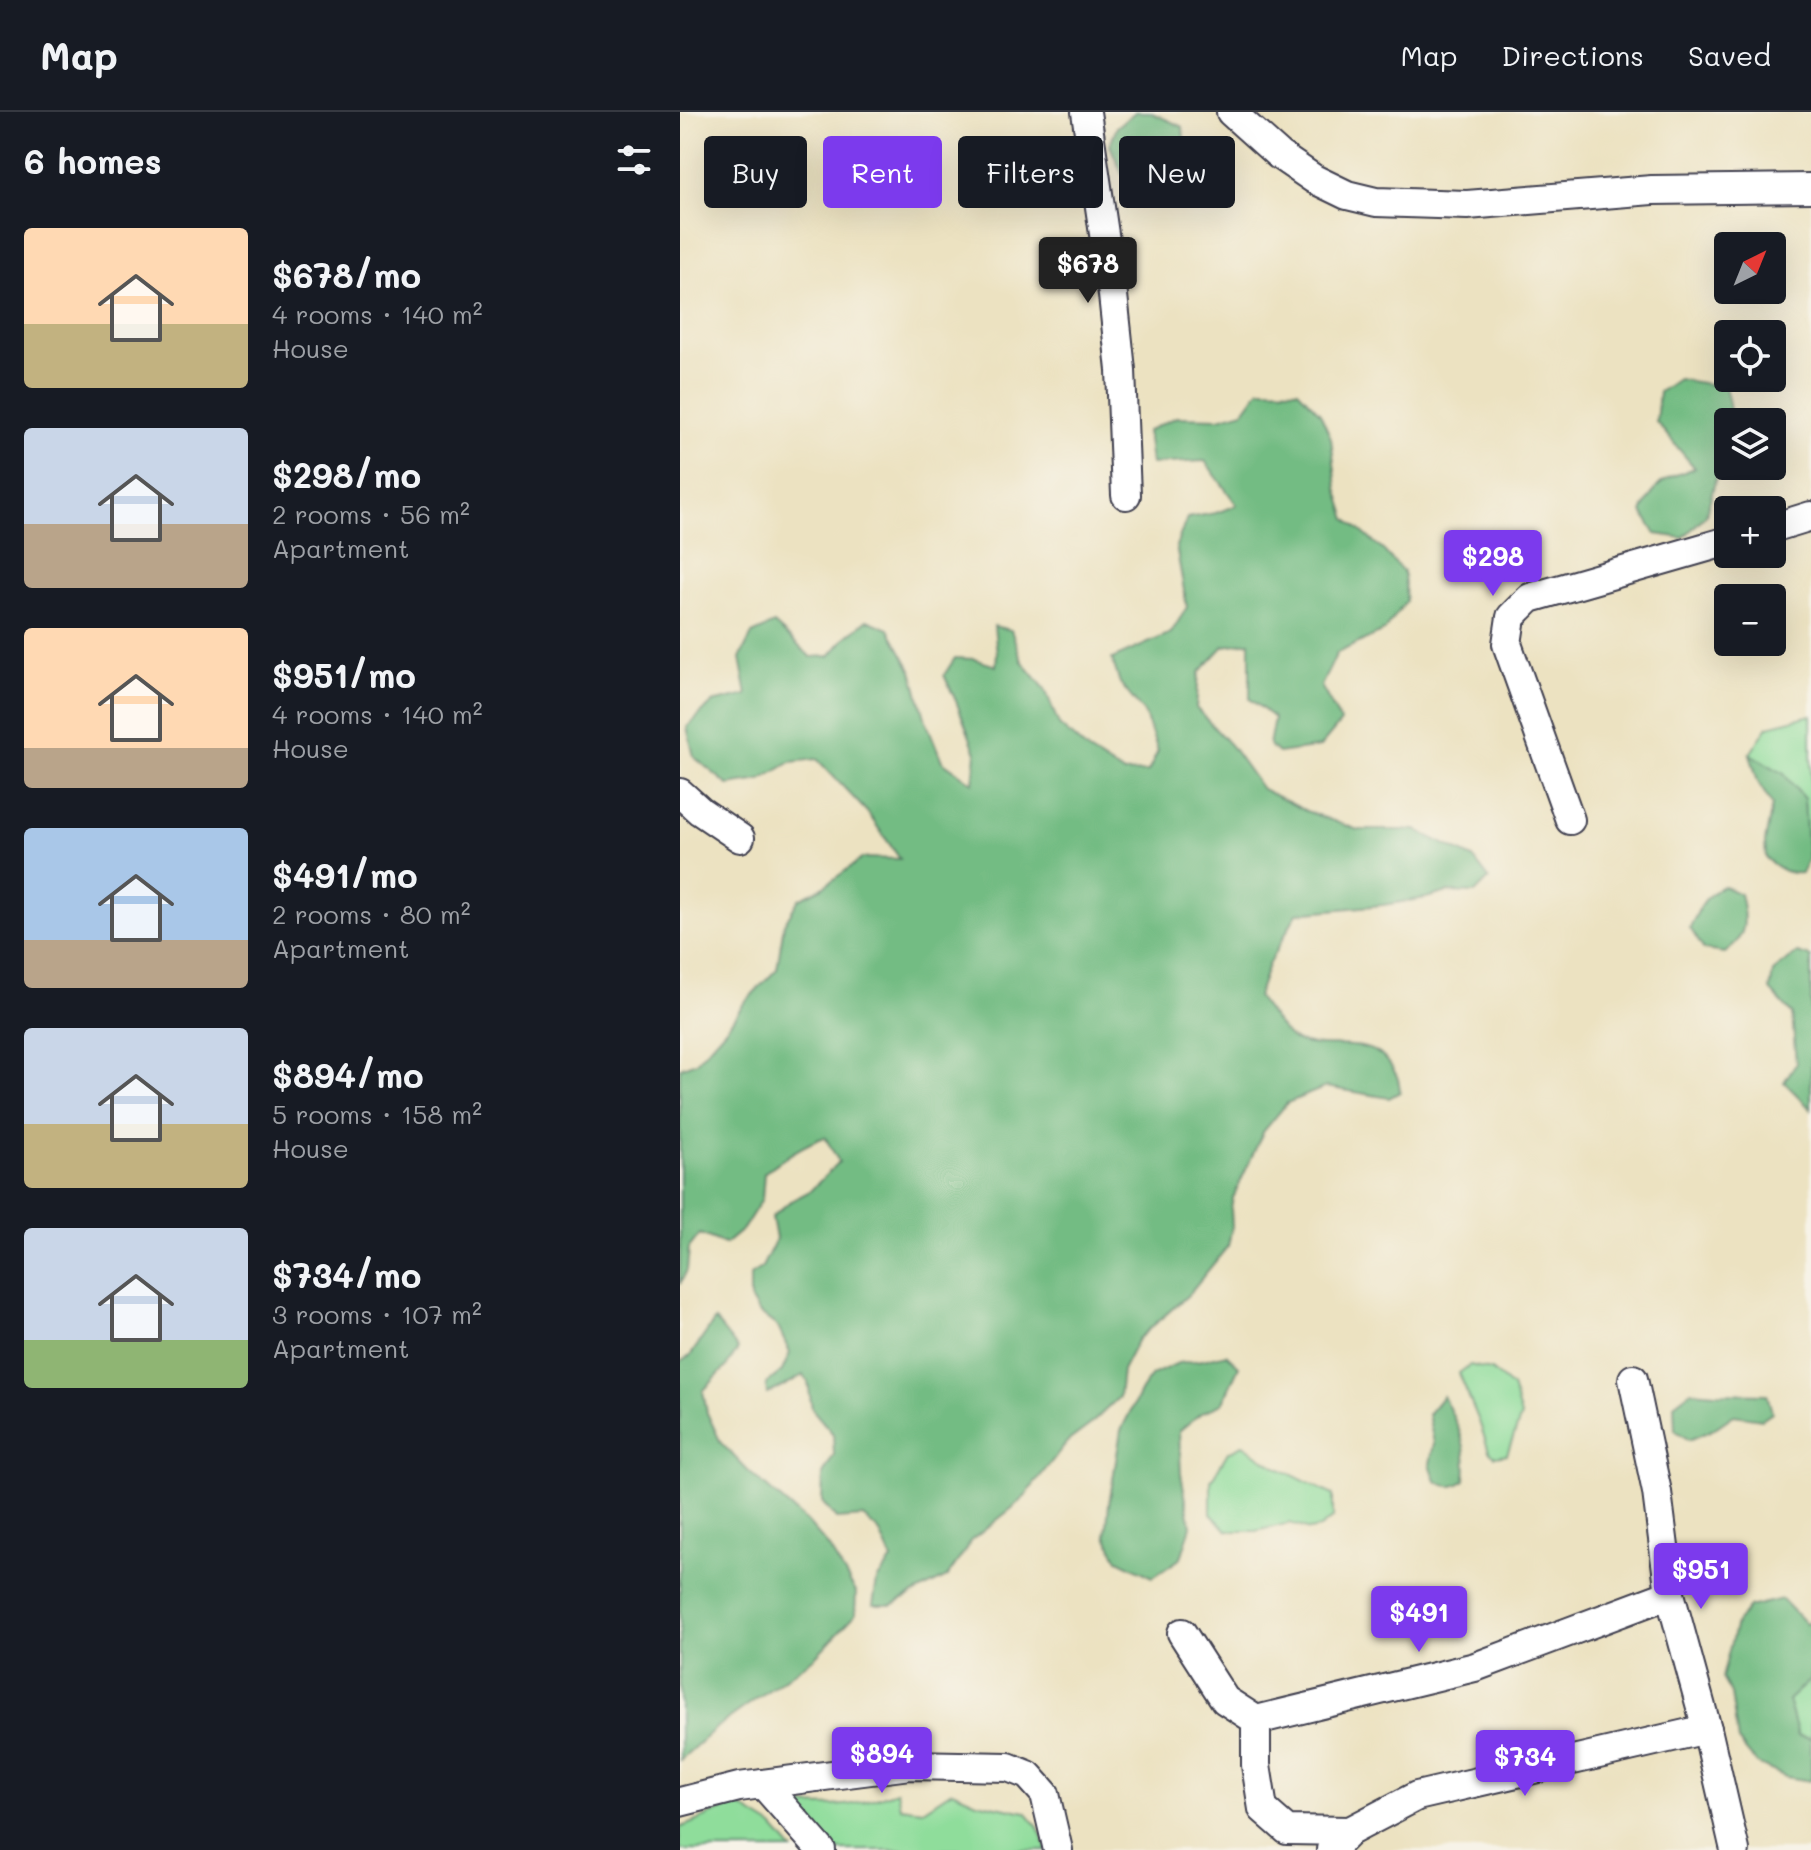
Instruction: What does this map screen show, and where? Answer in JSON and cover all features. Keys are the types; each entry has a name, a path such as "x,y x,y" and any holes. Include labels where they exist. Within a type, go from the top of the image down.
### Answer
{"street":[{"path":"1086,112 1121,370 1126,495"},
{"path":"1231,112 1279,155 1314,179 1347,195 1376,202 1467,205 1652,190 1811,188"},
{"path":"1786,524 1811,516"},
{"path":"1570,820 1507,644 1511,617 1530,598 1714,545"},
{"path":"680,793 740,838"},
{"path":"1633,1379 1657,1492 1670,1594 1707,1729 1735,1850"},
{"path":"1182,1633 1225,1700 1256,1720 1475,1667 1670,1594"},
{"path":"1256,1720 1256,1765 1263,1809 1287,1830 1341,1840 1417,1796 1707,1729"},
{"path":"680,1802 739,1787 910,1765 1008,1767 1028,1775 1045,1794 1058,1850"},
{"path":"763,1784 821,1850"}],"green space":[{"path":"1135,112 1150,112 1183,127 1184,136 1119,136 1119,167 1110,145 1117,127"},
{"path":"1678,379 1714,385 1714,392 1726,392 1730,407 1714,408 1715,480 1706,515 1683,538 1656,534 1642,512 1662,482 1695,468 1656,422 1659,392"},
{"path":"1260,389 1298,390 1320,413 1331,438 1337,488 1347,519 1404,573 1406,601 1384,631 1337,653 1321,686 1341,722 1320,747 1278,753 1269,745 1274,718 1250,699 1250,642 1224,646 1199,673 1196,708 1231,746 1262,789 1306,811 1358,830 1416,830 1473,858 1489,879 1475,893 1448,892 1383,905 1297,913 1268,965 1257,997 1294,1040 1306,1044 1357,1046 1380,1054 1396,1074 1400,1092 1389,1098 1326,1087 1287,1103 1263,1132 1233,1198 1228,1246 1188,1295 1138,1339 1122,1370 1119,1397 1067,1442 1021,1501 973,1539 947,1577 892,1605 873,1605 877,1580 892,1560 879,1531 863,1517 836,1519 822,1502 823,1474 834,1455 833,1434 812,1409 808,1382 803,1375 767,1394 766,1384 782,1371 790,1353 778,1327 758,1312 750,1299 750,1275 762,1267 776,1239 772,1217 789,1202 810,1191 839,1162 825,1137 771,1167 764,1173 762,1199 743,1229 725,1244 700,1234 689,1248 687,1270 680,1284 680,1068 696,1062 745,1002 777,969 784,924 799,899 823,887 863,858 900,859 867,812 817,759 791,762 761,780 728,785 694,757 687,727 712,703 747,695 740,658 752,634 774,624 811,657 830,656 846,637 867,620 889,629 912,671 926,721 942,761 973,783 976,753 944,675 955,658 974,659 996,666 994,626 1011,630 1022,661 1045,689 1059,725 1087,750 1123,773 1148,772 1158,751 1144,713 1120,683 1112,659 1171,633 1187,607 1176,546 1187,518 1216,513 1237,505 1205,461 1151,464 1147,431 1176,417 1219,418 1244,411"},
{"path":"1811,715 1811,859 1808,859 1804,799 1784,774 1750,754 1768,726"},
{"path":"1750,754 1784,774 1804,799 1808,859 1801,873 1782,870 1766,858 1765,842 1772,805 1758,782"},
{"path":"1723,886 1740,894 1744,919 1738,940 1725,953 1704,950 1690,928 1706,899"},
{"path":"1797,953 1811,957 1811,1109 1784,1082 1796,1063 1792,1014 1770,990 1773,972"},
{"path":"715,1320 738,1349 703,1391 707,1413 721,1443 808,1523 828,1546 856,1592 855,1615 815,1657 717,1727 680,1760 680,1362 690,1356"},
{"path":"1226,1354 1239,1366 1222,1404 1201,1413 1179,1431 1181,1474 1191,1526 1181,1558 1153,1577 1118,1560 1106,1536 1121,1430 1152,1375 1178,1363"},
{"path":"1470,1365 1491,1370 1512,1387 1521,1416 1507,1454 1495,1456 1489,1451 1459,1373"},
{"path":"1691,1391 1767,1394 1772,1412 1762,1419 1734,1415 1712,1430 1689,1440 1675,1430 1674,1404"},
{"path":"1443,1396 1464,1446 1465,1480 1454,1486 1436,1481 1430,1464 1434,1443 1428,1414"},
{"path":"1243,1445 1276,1467 1333,1495 1333,1518 1320,1528 1309,1530 1290,1523 1256,1531 1228,1531 1211,1514 1211,1481 1228,1452"},
{"path":"1782,1599 1806,1624 1811,1619 1811,1679 1788,1700 1798,1736 1811,1738 1811,1781 1786,1777 1757,1764 1738,1741 1731,1694 1722,1678 1736,1623 1749,1607"},
{"path":"1811,1679 1811,1738 1798,1736 1788,1700"},
{"path":"897,1791 900,1807 923,1810 952,1791 977,1802 1026,1812 1037,1825 1048,1850 824,1850 792,1807 852,1804"},
{"path":"736,1804 773,1827 793,1850 680,1850 680,1828"}]}
